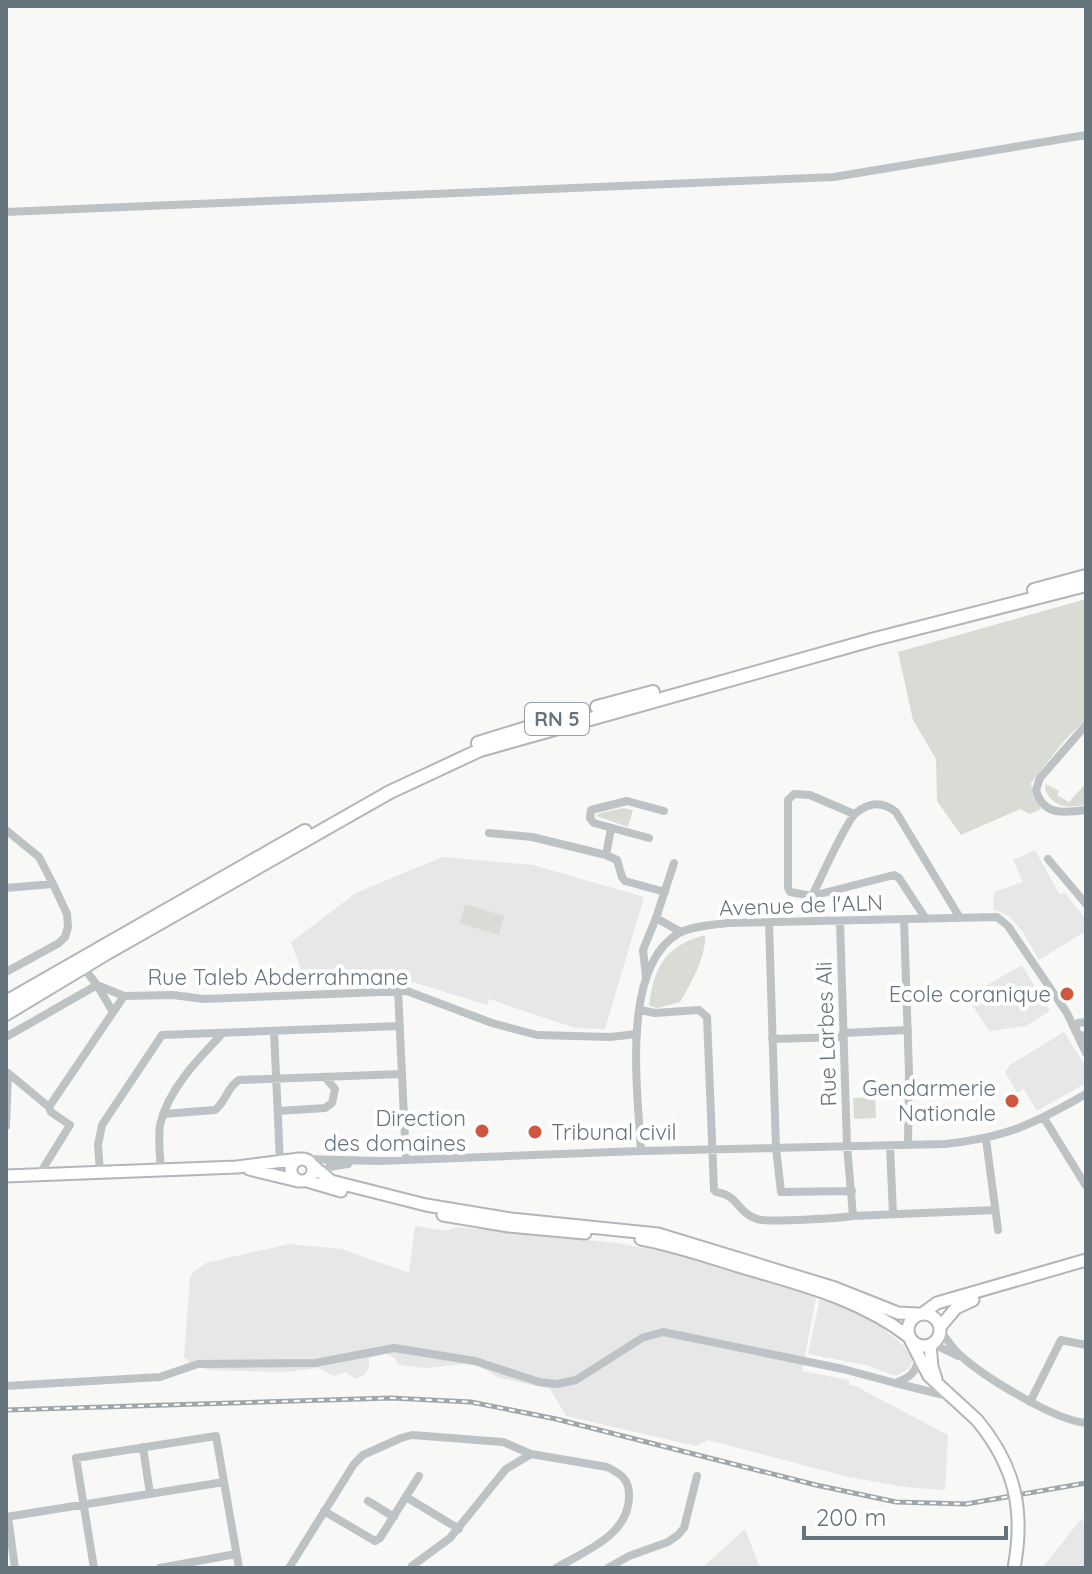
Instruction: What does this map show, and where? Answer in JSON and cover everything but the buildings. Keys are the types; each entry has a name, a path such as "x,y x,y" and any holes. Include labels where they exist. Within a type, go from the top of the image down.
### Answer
{"main road":[{"name":"RN 5","path":"6,1002 386,785 476,744 625,699 1086,576"},
{"name":"RN 5","path":"6,1014 390,792 480,750 875,639 1086,585"},
{"path":"6,1176 280,1163 310,1170 372,1199 463,1220 632,1237 682,1248 842,1298 889,1321 921,1346 931,1345"},
{"path":"237,1167 310,1170 331,1181 467,1212 658,1234 820,1283 898,1313 935,1318 940,1329"},
{"path":"884,1307 912,1309 1086,1260"},
{"path":"940,1387 933,1372 931,1345 948,1315 961,1304 1086,1266"},
{"path":"937,1303 908,1324 910,1339 929,1376 977,1420 1000,1451 1015,1492 1019,1531 1014,1568"}],"street":[{"path":"6,212 834,177 1086,135"},
{"path":"1086,725 1040,778 1036,790 1045,806 1055,813 1086,810"},
{"path":"854,814 810,795 794,794 788,800 790,892 812,896 894,875 926,919"},
{"path":"649,838 591,821 591,810 627,801 664,811"},
{"path":"812,896 854,814 878,803 896,812 960,918"},
{"path":"606,855 611,829"},
{"path":"6,830 39,857 67,914 68,927 59,943 6,972"},
{"path":"489,833 532,837 606,855 617,860 625,881 665,892"},
{"path":"1048,859 1086,904"},
{"path":"646,978 643,950 674,863"},
{"path":"6,888 53,884"},
{"name":"Avenue de l'ALN","path":"681,932 728,923 997,917 1008,926 1067,1013"},
{"path":"641,1151 637,1034 640,1010 646,978 657,955 681,932 656,918"},
{"path":"904,919 908,1145"},
{"name":"Rue Larbes Ali","path":"840,921 847,1146 853,1216"},
{"path":"769,923 776,1148 783,1194 852,1191"},
{"path":"83,967 113,1012"},
{"path":"97,985 124,996"},
{"path":"6,1037 97,985"},
{"path":"398,990 406,1160"},
{"name":"Rue Taleb Abderrahmane","path":"49,1107 124,996 173,995 204,999 398,990 415,993 492,1023 537,1035 610,1037 637,1034"},
{"path":"640,1010 655,1013 699,1010 707,1017 714,1190 729,1194 739,1208 756,1219 773,1222 995,1210"},
{"path":"1067,1013 1085,1021"},
{"path":"1067,1013 1086,1053"},
{"path":"1076,1032 1077,1024 1085,1021"},
{"path":"100,1172 98,1145 102,1125 162,1035 400,1026"},
{"path":"772,1039 908,1030"},
{"path":"274,1031 280,1163"},
{"path":"1076,1032 1086,1036"},
{"path":"161,1169 159,1131 164,1114 187,1073 223,1033"},
{"path":"7,1073 70,1125 39,1175"},
{"path":"6,1126 7,1073"},
{"path":"164,1114 215,1110 220,1107 233,1083 239,1080 402,1074"},
{"path":"278,1111 325,1108 332,1103 335,1089 325,1077"},
{"path":"310,1170 380,1161 890,1146 986,1139 1028,1126 1086,1094"},
{"path":"1044,1118 1086,1186"},
{"path":"986,1139 998,1230"},
{"path":"890,1146 893,1214"},
{"path":"310,1170 380,1161"},
{"path":"940,1329 962,1357"},
{"path":"6,1386 160,1377 198,1364 315,1363 351,1358 385,1348 475,1361 539,1382 557,1384 576,1380 642,1338 663,1332 843,1369 951,1398"},
{"path":"1030,1402 1061,1340 1086,1345"},
{"path":"931,1345 962,1357 1030,1402 1052,1413 1086,1423"},
{"path":"895,1383 910,1376 917,1367 919,1355"},
{"path":"289,1568 345,1475 363,1455 401,1438 424,1435 503,1442 531,1454 607,1467 627,1481 629,1509 619,1528 556,1568"},
{"path":"94,1568 76,1458 216,1436 239,1568"},
{"path":"143,1447 150,1494"},
{"path":"412,1566 459,1529 506,1469 531,1454"},
{"path":"324,1511 375,1541 380,1538 419,1476"},
{"path":"608,1568 678,1535 684,1528 697,1476"},
{"path":"15,1568 7,1517 224,1482"},
{"path":"406,1497 459,1529"},
{"path":"368,1501 394,1517"},
{"path":"162,1568 236,1554"}],"shaded area":[{"path":"1086,599 1086,719 1031,783 1033,795 1041,809 1030,814 1020,809 961,835 937,801 936,759 913,720 898,652"},
{"path":"1086,783 1086,805 1061,805 1052,800 1045,789 1046,784 1059,791 1057,795 1069,802"},
{"path":"624,808 633,810 628,827 596,816 600,813"},
{"path":"1035,850 1060,895 1064,892 1086,919 1086,931 1039,960 1023,932 1009,916 993,909 994,892 1023,882 1013,860"},
{"path":"442,857 533,865 644,897 605,1029 575,1028 489,999 487,1005 400,978 375,984 306,983 291,942 356,893"},
{"path":"465,904 504,916 499,935 460,923"},
{"path":"705,935 700,961 680,1002 658,1008 649,1006 654,980 664,960 680,945"},
{"path":"1022,965 1050,1011 1026,1026 989,1031 969,1000 975,992"},
{"path":"1064,1032 1086,1067 1086,1083 1037,1111 1024,1089 1017,1093 1005,1072 1010,1065"},
{"path":"875,1097 876,1118 854,1119 853,1098"},
{"path":"415,1226 447,1231 456,1227 618,1243 680,1255 816,1297 802,1371 849,1380 849,1385 948,1435 945,1490 849,1477 708,1440 696,1446 566,1416 550,1389 500,1378 478,1366 463,1364 427,1368 398,1365 395,1358 386,1354 369,1358 369,1367 364,1375 355,1379 346,1372 334,1376 318,1368 285,1372 210,1370 194,1366 184,1357 190,1278 206,1263 289,1244 342,1249 409,1273"},
{"path":"820,1299 852,1310 876,1323 903,1345 913,1360 909,1368 896,1376 866,1365 808,1354"},
{"path":"1082,1518 1086,1532 1086,1568 1042,1568"},
{"path":"745,1529 760,1568 702,1568"}],"railway":[{"path":"6,1410 391,1398 471,1402 556,1419 816,1485 896,1502 966,1504 1086,1483"}],"place":[{"name":"Ecole coranique","path":"1067,994"},
{"name":"Gendarmerie Nationale","path":"1012,1101"},
{"name":"Direction des domaines","path":"482,1131"},
{"name":"Tribunal civil","path":"535,1132"}]}
